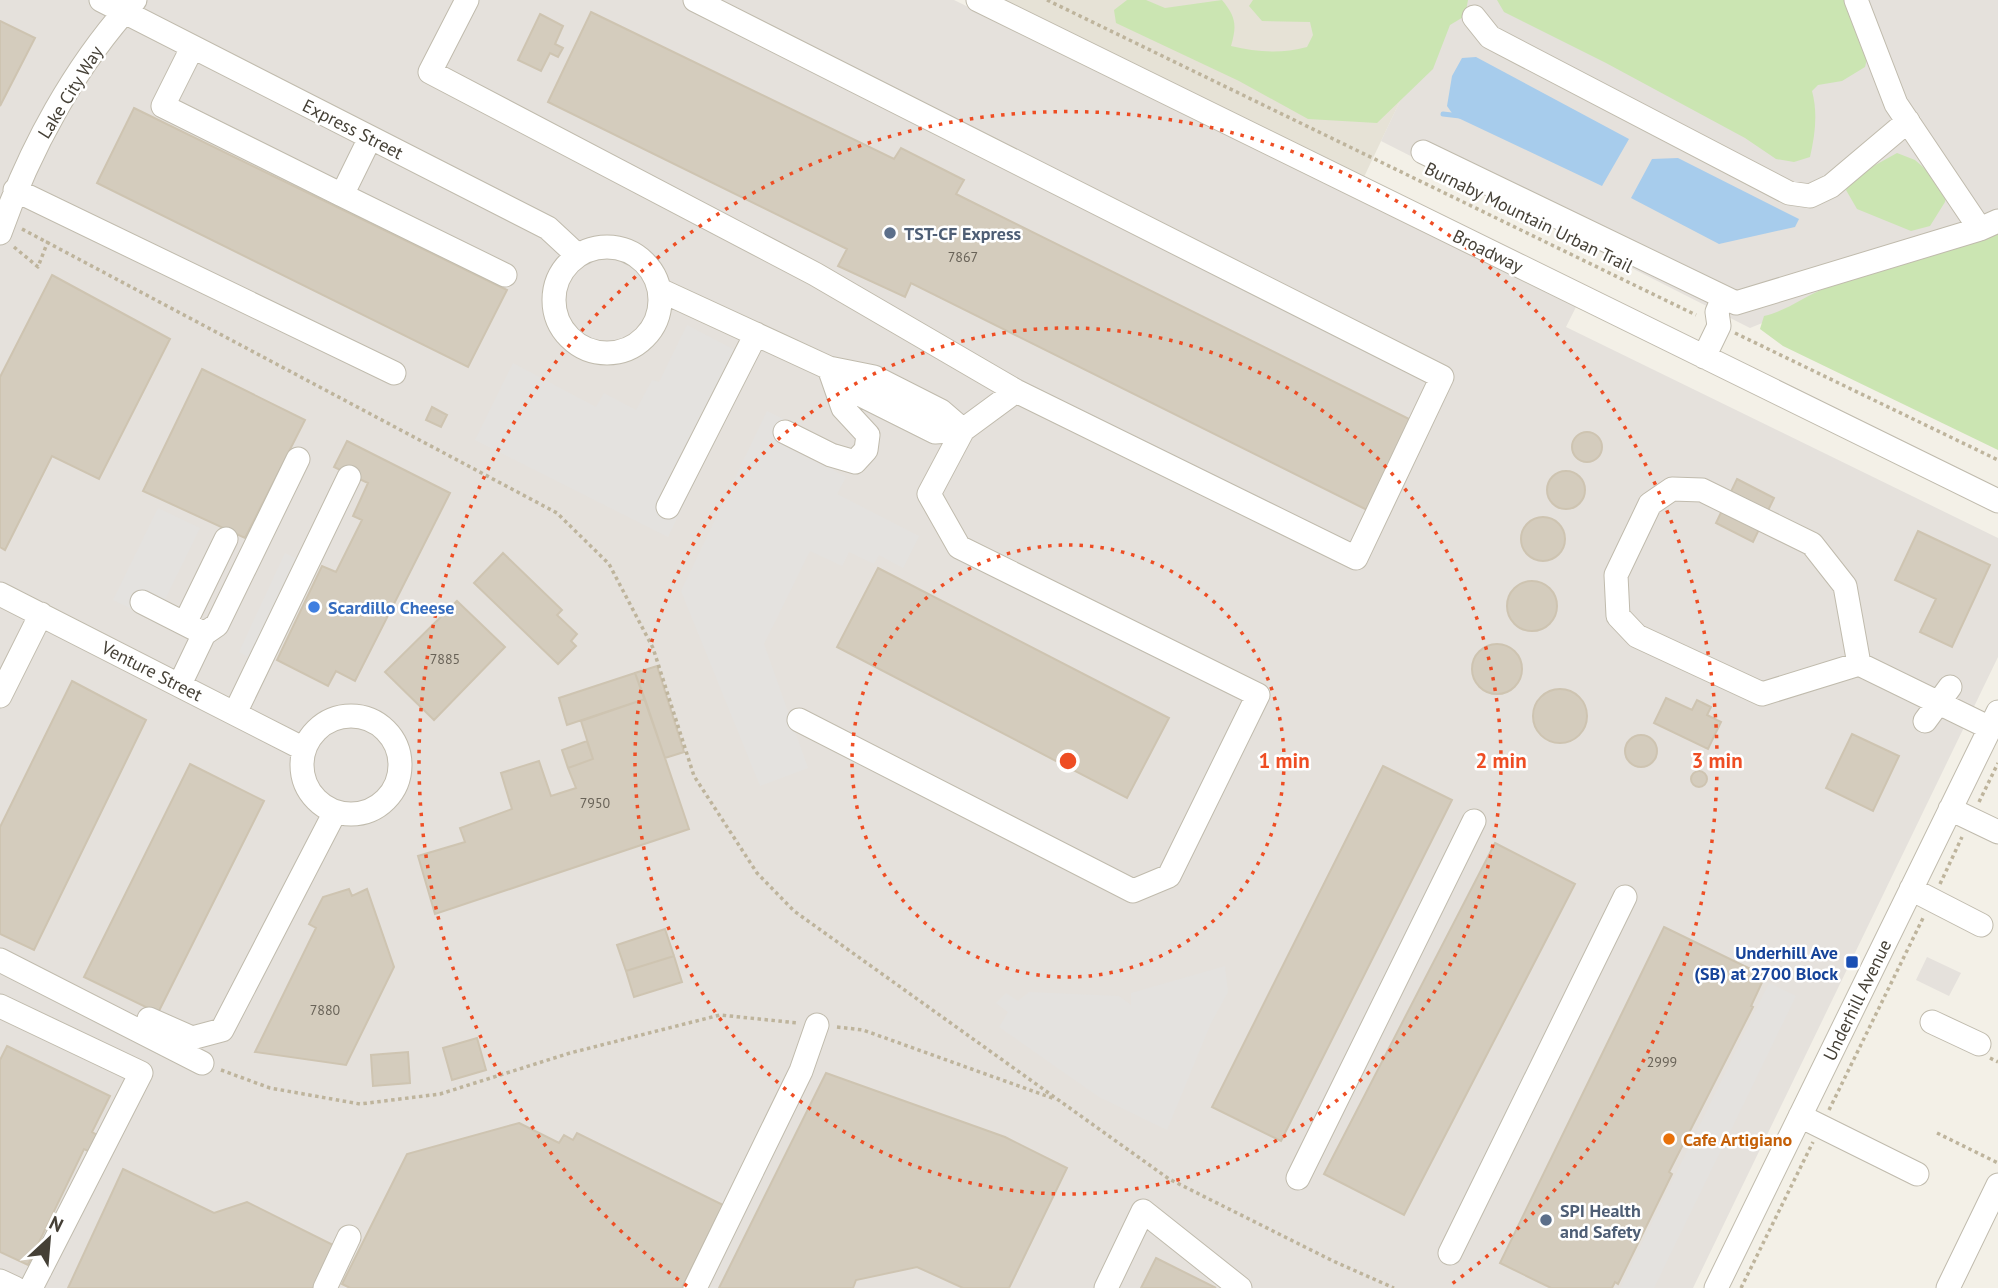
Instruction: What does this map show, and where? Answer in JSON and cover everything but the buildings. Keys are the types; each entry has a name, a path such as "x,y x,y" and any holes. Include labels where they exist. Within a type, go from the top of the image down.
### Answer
{"street":[{"name":"Express Street","path":"101,0 129,6 192,48 548,228 577,256"},
{"path":"467,0 430,72 815,274 1016,391 1356,558 1443,377 695,0"},
{"name":"Broadway","path":"978,0 1998,500"},
{"path":"1423,152 1736,303 1989,225 1896,104 1856,0"},
{"name":"Lake City Way","path":"5,227 15,190 40,139 99,44 129,6"},
{"path":"1474,17 1490,37 1789,193 1810,196 1831,186 1908,121"},
{"path":"192,48 163,106 505,275"},
{"path":"342,195 370,138"},
{"path":"15,190 394,373"},
{"path":"610,247 627,251 642,260 653,273 660,290 660,307 655,324 645,339 630,349 613,354 587,349 565,334 556,319 553,301 556,284 564,268 577,256 593,248 610,247"},
{"path":"660,290 829,368 855,392 934,432 963,430"},
{"path":"1704,357 1719,326 1717,312 1723,298"},
{"path":"668,508 756,334"},
{"path":"785,432 831,454 855,462 866,450 868,435 844,408 829,368"},
{"path":"799,720 1133,891 1169,876 1258,695 959,547 929,494 963,430 1016,391"},
{"path":"142,602 195,629 217,625 298,459"},
{"path":"235,713 349,477"},
{"path":"1859,664 1845,586 1812,544 1702,490 1672,489 1650,505 1616,575 1618,616 1637,636 1762,694 1859,664 1938,704 1994,720"},
{"path":"180,684 195,629 226,539"},
{"name":"Venture Street","path":"0,594 304,749"},
{"path":"0,696 41,614"},
{"path":"348,716 373,721 386,730 396,744 401,760 400,776 388,798 368,812 351,815 335,812 310,794 301,764 304,749 312,734 324,723 348,716"},
{"name":"Underhill Avenue","path":"1716,1288 1994,720"},
{"path":"1950,808 1998,832"},
{"path":"149,1019 192,1038 222,1030 335,812"},
{"path":"1298,1178 1474,821"},
{"path":"1911,889 1981,925"},
{"path":"1450,1253 1625,897"},
{"path":"0,960 202,1063"},
{"path":"0,1006 141,1073 31,1288"},
{"path":"1932,1023 1979,1044"},
{"path":"695,1288 801,1072 817,1025"},
{"path":"1800,1116 1917,1174"},
{"path":"1948,1288 1998,1185"},
{"path":"1106,1288 1143,1211 1240,1288"},
{"path":"325,1288 349,1237"},
{"path":"0,1281 15,1288"}],"path":[{"name":"Burnaby Mountain Urban Trail","path":"1047,0 1998,460"},
{"path":"5,227 48,241 287,372 557,513 609,564 653,648 694,776 757,873 794,911 1169,1179 1333,1261 1394,1288"},
{"path":"5,227 38,267 48,241"},
{"path":"1741,1288 1998,763"},
{"path":"202,1063 270,1088 360,1104 440,1094 570,1053 720,1015 863,1030 1063,1102"},
{"path":"1937,1133 1998,1163"}],"shaded area":[{"path":"0,0 954,0 1577,305 1566,327 1998,538 1998,657 1693,1288 0,1288"},
{"path":"1002,0 1448,0 1364,177"},
{"path":"1448,0 1998,0 1998,227 1750,328 1381,141"},
{"path":"687,325 754,360 668,537 475,440 513,363 596,407 604,393 636,410 652,380 659,382"},
{"path":"767,411 843,449 833,470 846,477 837,494 919,536 903,568 879,555 874,564 849,552 842,566 810,551 764,644 808,768 760,786 681,591"},
{"path":"158,508 200,528 155,620 113,600"},
{"path":"285,553 307,564 259,663 239,652"},
{"path":"1927,957 1961,973 1949,996 1916,980"},
{"path":"1225,966 1228,992 1211,1023 1167,1130 1099,1097 999,1027 1008,1012 996,1003 1006,993 1018,1001 1029,992 1119,996 1131,1005 1131,993"},
{"path":"1769,983 1796,996 1654,1288 1620,1288"}],"green space":[{"path":"1127,0 1146,0 1165,8 1222,0 1234,22 1231,46 1250,50 1288,51 1307,47 1313,35 1310,22 1262,21 1249,6 1253,0 1468,0 1465,16 1450,25 1433,69 1377,123 1308,119 1239,81 1116,23 1114,10"},
{"path":"1497,0 1846,0 1869,51 1865,67 1842,81 1818,85 1812,91 1815,124 1810,157 1794,162 1776,159 1745,138 1504,12"},
{"path":"1897,153 1915,160 1947,188 1945,202 1930,226 1911,231 1857,209 1846,190 1852,178"},
{"path":"1998,231 1998,450 1783,346 1760,329 1764,316 1844,280"}],"water":[{"path":"1476,57 1629,139 1602,186 1454,116 1447,106 1452,76 1462,58"},
{"path":"1678,158 1799,219 1795,227 1719,244 1631,198 1652,159"}],"waterway":[{"path":"1443,114 1460,116"}],"place":[{"name":"TST-CF Express","path":"890,233"},
{"name":"Scardillo Cheese","path":"314,607"},
{"name":"Underhill Ave (SB) at 2700 Block","path":"1852,962"},
{"name":"Cafe Artigiano","path":"1669,1139"},
{"name":"SPI Health and Safety","path":"1546,1220"}]}
